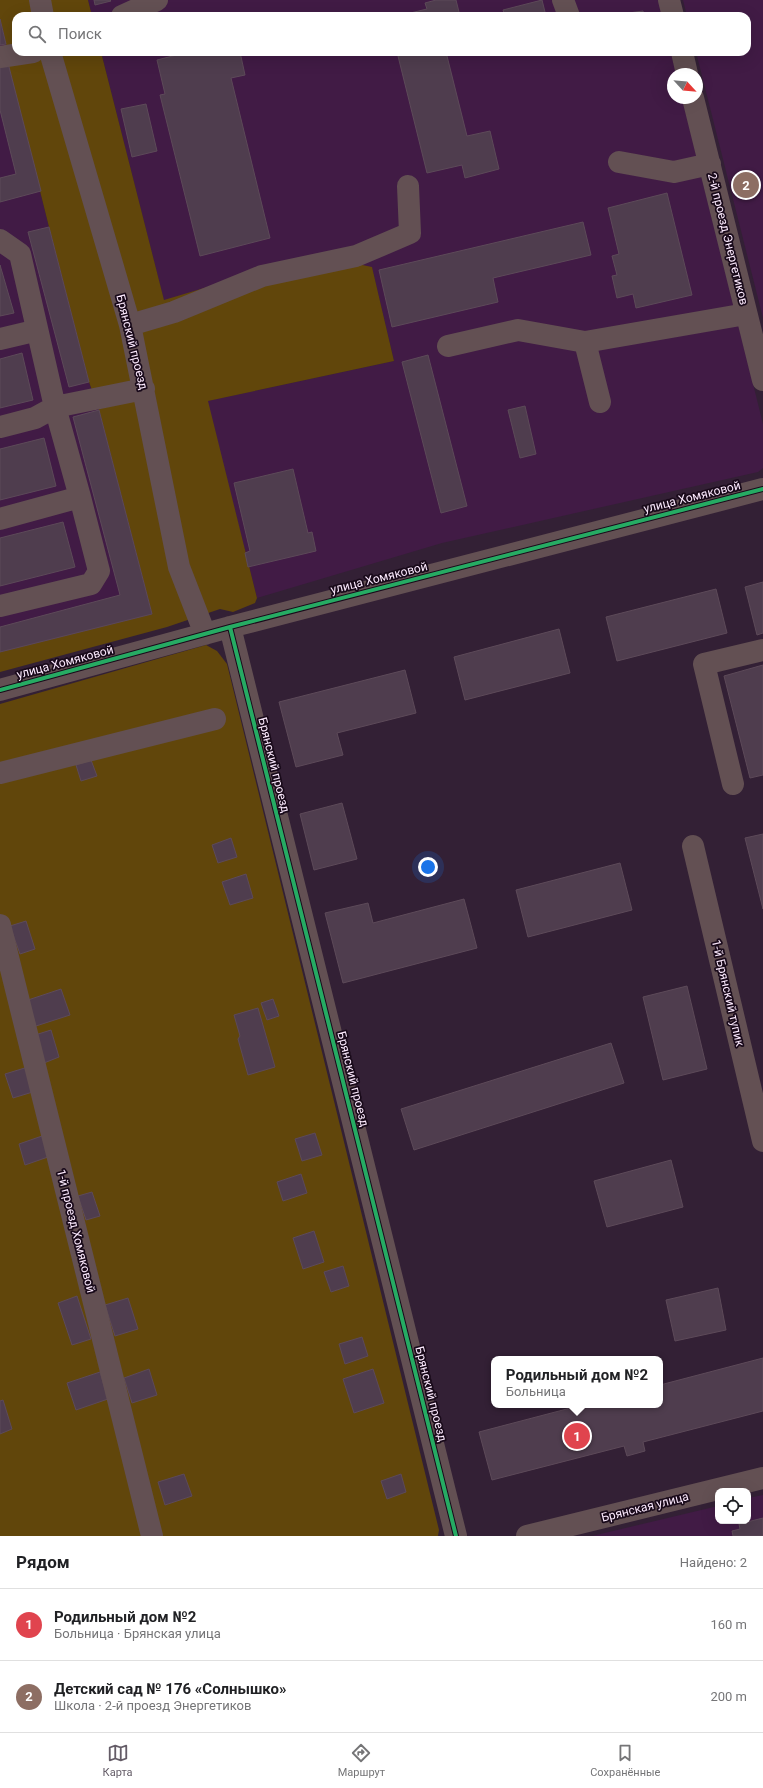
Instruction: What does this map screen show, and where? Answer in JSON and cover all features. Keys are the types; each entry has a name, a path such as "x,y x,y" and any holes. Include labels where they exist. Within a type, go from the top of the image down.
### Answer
{"street":[{"path":"40,0 42,12"},
{"path":"131,12 157,0"},
{"path":"563,0 568,12"},
{"path":"669,0 672,12"},
{"path":"0,57 12,55"},
{"name":"Брянский проезд","path":"51,56 130,325 179,567 205,634"},
{"path":"683,56 686,68"},
{"name":"2-й проезд Энергетиков","path":"695,104 763,380"},
{"path":"619,162 674,172 710,164"},
{"path":"130,325 174,312 262,276 356,256 410,233 408,186"},
{"path":"0,240 20,254 55,407 99,571 91,584 0,606"},
{"path":"448,346 518,330 586,342 746,314"},
{"path":"0,339 34,331"},
{"path":"586,342 600,402"},
{"path":"0,427 35,418 55,407 144,389"},
{"name":"улица Хомяковой","path":"0,690 230,627 763,490"},
{"path":"0,519 80,496"},
{"name":"Брянский проезд","path":"230,627 456,1536"},
{"path":"734,784 704,664 763,650"},
{"path":"0,773 215,719"},
{"name":"1-й Брянский тупик","path":"693,846 763,1141"},
{"name":"1-й проезд Хомяковой","path":"0,925 152,1536"},
{"name":"Брянская улица","path":"527,1536 763,1478"}],"shaded area":[{"path":"0,0 88,0 91,12 12,12 12,56 102,56 164,300 314,255 372,267 394,361 208,401 257,598 255,603 233,612 220,609 167,627 0,672 0,652 152,614 99,410 89,382 49,227 8,63 6,44 0,19"},
{"path":"88,0 659,0 661,12 91,12"},
{"path":"683,0 763,0 763,318 703,80 703,68 700,68 697,56 751,56 751,12 686,12"},
{"path":"0,19 6,44 8,63 49,227 89,382 99,410 152,614 0,652"},
{"path":"102,56 672,56 675,68 667,68 667,104 683,104 763,424 763,468 758,472 442,543 257,598 207,401 394,361 372,268 314,255 164,301"},
{"path":"206,645 217,651 227,664 439,1530 438,1536 0,1536 0,704"},
{"path":"763,1495 763,1536 592,1536 715,1507 715,1524 751,1524 751,1497"}],"building":[{"path":"94,0 110,0 111,1 95,5"},
{"path":"436,0 456,0 459,12 415,12 427,9 425,3"},
{"path":"542,0 545,12 504,12 503,10"},
{"path":"0,19 6,44 0,45"},
{"path":"172,56 241,56 245,75 231,78 270,238 200,256 160,95 165,94 157,60"},
{"path":"398,56 447,56 467,136 490,131 499,169 465,178 462,165 427,173"},
{"path":"8,63 41,191 0,202 0,178 16,174 0,110 0,66"},
{"path":"146,104 157,151 132,157 121,109"},
{"path":"667,193 692,295 636,308 633,294 617,298 612,276 617,275 612,256 619,254 608,208"},
{"path":"583,222 591,255 493,278 498,302 392,327 379,270"},
{"path":"49,227 89,382 69,387 28,232"},
{"path":"0,265 14,313 0,316"},
{"path":"22,353 33,400 0,408 0,359"},
{"path":"428,355 467,506 441,513 402,362"},
{"path":"525,406 536,454 520,458 508,410"},
{"path":"99,410 152,614 0,652 0,627 120,595 73,417"},
{"path":"44,438 56,486 0,500 0,449"},
{"path":"293,469 308,533 312,532 316,551 248,567 245,553 250,551 234,483"},
{"path":"63,522 75,567 0,586 0,538"},
{"path":"763,582 763,633 757,635 745,587"},
{"path":"716,589 727,633 617,661 606,617"},
{"path":"559,629 570,673 465,700 454,657"},
{"path":"763,665 763,775 750,778 724,676"},
{"path":"405,670 416,713 337,733 343,755 296,767 279,702"},
{"path":"91,760 97,776 81,781 76,765"},
{"path":"342,803 357,859 314,870 300,814"},
{"path":"763,834 763,909 745,838"},
{"path":"231,838 237,857 218,863 212,845"},
{"path":"620,863 632,910 528,937 516,890"},
{"path":"246,874 253,898 230,905 222,882"},
{"path":"464,899 477,948 343,983 325,913 368,903 373,923"},
{"path":"26,921 35,949 20,954 10,926"},
{"path":"687,986 707,1069 663,1080 643,997"},
{"path":"61,989 70,1015 36,1026 28,1000"},
{"path":"273,999 279,1016 267,1020 261,1003"},
{"path":"258,1008 275,1067 248,1075 238,1039 240,1036 234,1015"},
{"path":"51,1030 59,1057 44,1063 35,1035"},
{"path":"611,1043 624,1083 414,1150 401,1109"},
{"path":"28,1067 36,1091 13,1098 5,1074"},
{"path":"315,1133 322,1155 302,1161 295,1139"},
{"path":"42,1136 48,1157 25,1165 19,1144"},
{"path":"671,1160 683,1207 607,1227 594,1181"},
{"path":"301,1174 307,1193 283,1201 277,1182"},
{"path":"92,1192 100,1216 86,1220 78,1196"},
{"path":"314,1231 324,1262 303,1269 293,1238"},
{"path":"343,1266 349,1286 331,1292 324,1272"},
{"path":"718,1288 726,1330 675,1341 666,1300"},
{"path":"77,1296 91,1339 72,1345 58,1303"},
{"path":"128,1298 138,1329 115,1336 105,1305"},
{"path":"362,1337 368,1356 345,1364 339,1344"},
{"path":"763,1358 763,1411 643,1442 645,1451 627,1456 624,1446 492,1480 479,1432 571,1408 663,1408 663,1384"},
{"path":"149,1369 157,1395 132,1403 124,1378"},
{"path":"373,1369 384,1403 354,1413 343,1379"},
{"path":"100,1372 108,1399 76,1410 67,1383"},
{"path":"3,1400 12,1429 0,1434 0,1401"},
{"path":"184,1474 192,1496 165,1505 158,1482"},
{"path":"401,1474 406,1492 387,1499 381,1481"},
{"path":"763,1518 763,1536 733,1536 732,1531 740,1529 739,1524 751,1524 751,1521"}],"cycle path":[{"path":"0,690 230,627 763,489"},
{"path":"230,627 456,1536"}],"place":[{"name":"Детский сад № 176 «Солнышко»","path":"746,185"},
{"name":"Родильный дом №2","path":"577,1436"}]}
